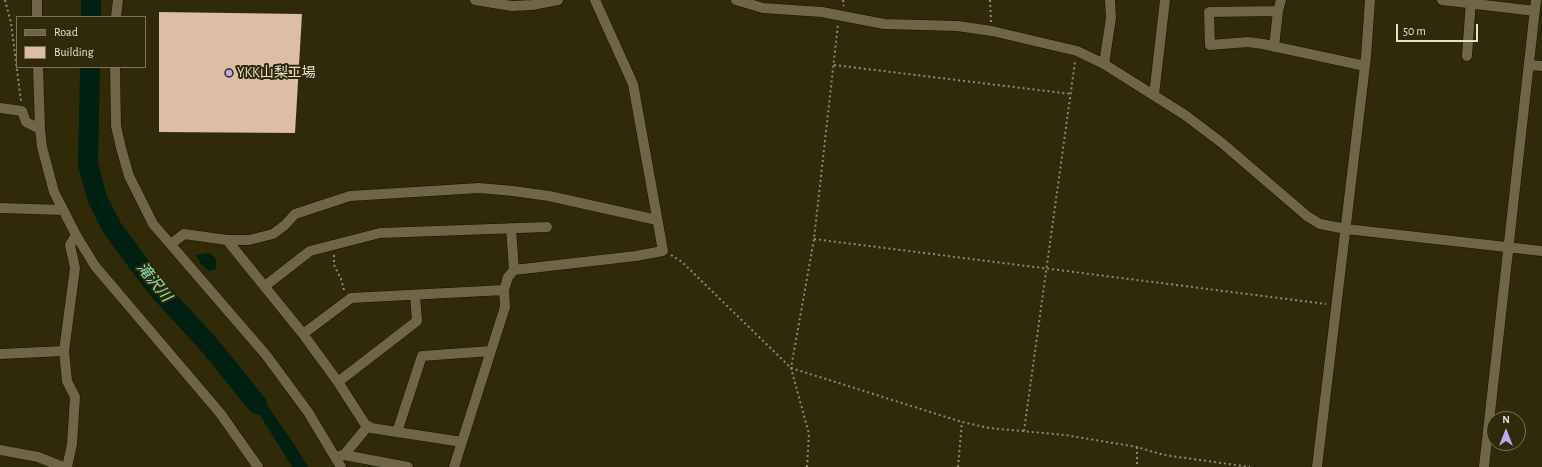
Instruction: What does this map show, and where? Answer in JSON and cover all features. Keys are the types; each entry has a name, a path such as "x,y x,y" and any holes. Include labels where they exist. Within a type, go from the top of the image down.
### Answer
{"street":[{"path":"37,0 37,16"},
{"path":"116,16 118,0"},
{"path":"474,0 512,6 532,5 558,0"},
{"path":"454,467 505,306 504,290 508,277 514,270 636,256 663,250 633,84 595,0"},
{"path":"736,0 763,8 822,12 884,24 957,26 992,31 1077,51 1104,64 1185,115 1222,143 1307,216 1320,224 1346,229 1542,251"},
{"path":"1104,64 1111,18 1110,0"},
{"path":"1154,95 1165,0"},
{"path":"1274,47 1278,11 1281,0"},
{"path":"1318,467 1365,66 1370,0"},
{"path":"1442,0 1537,6 1484,467"},
{"path":"1467,56 1471,2"},
{"path":"1278,11 1209,12 1210,45 1248,42 1365,66"},
{"path":"1530,65 1542,66"},
{"path":"38,68 42,147 54,192 76,235 95,266 220,413 258,467"},
{"path":"114,68 116,126 129,176 153,224 266,355 340,456 341,467"},
{"path":"0,108 22,111 26,122 40,129"},
{"path":"171,244 184,234 228,240 249,240 273,234 285,225 294,214 350,196 479,188 549,196 657,220"},
{"path":"0,208 63,210"},
{"path":"265,286 310,251 380,233 547,227"},
{"path":"511,228 514,270"},
{"path":"67,467 72,444 75,397 67,381 64,351 75,268 70,245 76,235"},
{"path":"228,240 303,334 338,382 365,424 371,428 462,442"},
{"path":"303,334 351,298 504,290"},
{"path":"338,382 417,322 415,295"},
{"path":"0,354 64,351"},
{"path":"397,432 422,356 491,351"},
{"path":"340,456 368,426"},
{"path":"0,450 38,457 63,467"},
{"path":"340,456 408,467"}],"path":[{"path":"5,0 11,23 16,63"},
{"path":"990,0 992,31"},
{"path":"807,467 809,434 791,368 814,239 834,65 838,16"},
{"path":"1024,431 1077,51"},
{"path":"834,65 1071,94"},
{"path":"17,68 22,111"},
{"path":"814,239 1046,270 1336,305"},
{"path":"333,246 335,252 334,265 341,279 343,290 349,300"},
{"path":"663,250 682,262 791,368 962,422 995,429 1065,435 1137,447 1164,455 1250,467"},
{"path":"958,467 962,422"},
{"path":"1137,447 1137,467"}],"shaded area":[{"path":"208,253 213,255 216,260 216,269 209,271 201,264 196,255"},
{"path":"245,379 265,402 308,467 292,467 261,417 236,388"}],"building":[{"name":"YKK山梨工場","path":"159,12 302,14 295,133 159,132"}],"waterway":[{"name":"滝沢川","path":"91,0 91,16"},
{"name":"滝沢川","path":"90,68 88,164 97,198 112,228 157,288 210,346 257,404"}],"place":[{"name":"YKK山梨工場","path":"229,73"}]}
